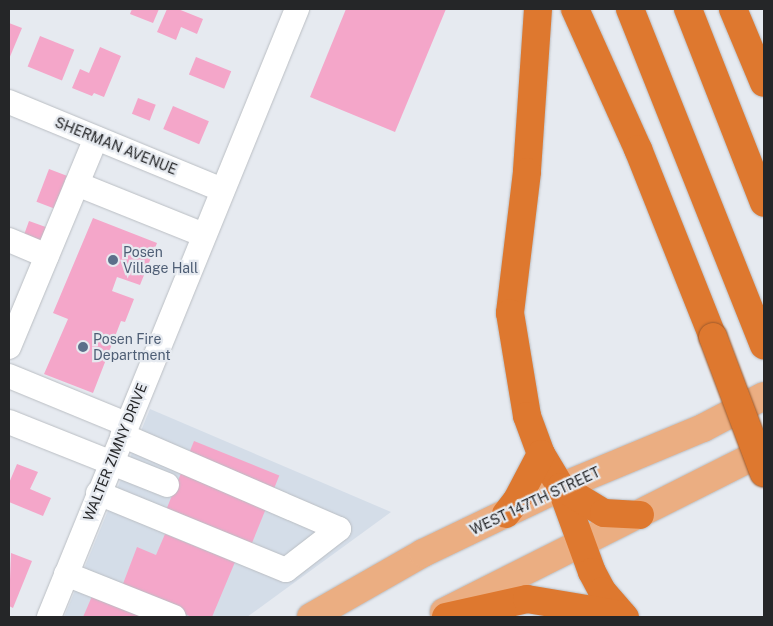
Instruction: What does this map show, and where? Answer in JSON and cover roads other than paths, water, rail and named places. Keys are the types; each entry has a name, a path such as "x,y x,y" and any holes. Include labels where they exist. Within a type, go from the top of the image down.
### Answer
{"highway":[{"path":"538,9 527,172 510,313 527,416 541,454 561,487 590,566 602,591 624,616"},
{"path":"575,9 638,149 713,337 764,473"},
{"path":"630,9 762,341"},
{"path":"688,9 764,203"},
{"path":"733,9 764,84"},
{"path":"506,514 517,500 541,454"},
{"path":"561,487 604,513 640,515"},
{"path":"446,617 526,599 624,616"}],"main road":[{"name":"WEST 147TH STREET","path":"311,617 423,553 561,487 703,428 764,396"},
{"path":"433,617 640,515 764,451"}],"street":[{"name":"WALTER ZIMNY DRIVE","path":"49,617 297,9"},
{"name":"SHERMAN AVENUE","path":"9,102 223,190"},
{"path":"9,348 96,138"},
{"path":"76,184 204,235"},
{"path":"9,240 47,256"},
{"path":"9,376 339,529 286,570 98,493"},
{"path":"9,422 167,486"},
{"path":"66,574 174,617"}],"place":[{"name":"Posen Village Hall","path":"113,260"},
{"name":"Posen Fire Department","path":"83,347"}]}
